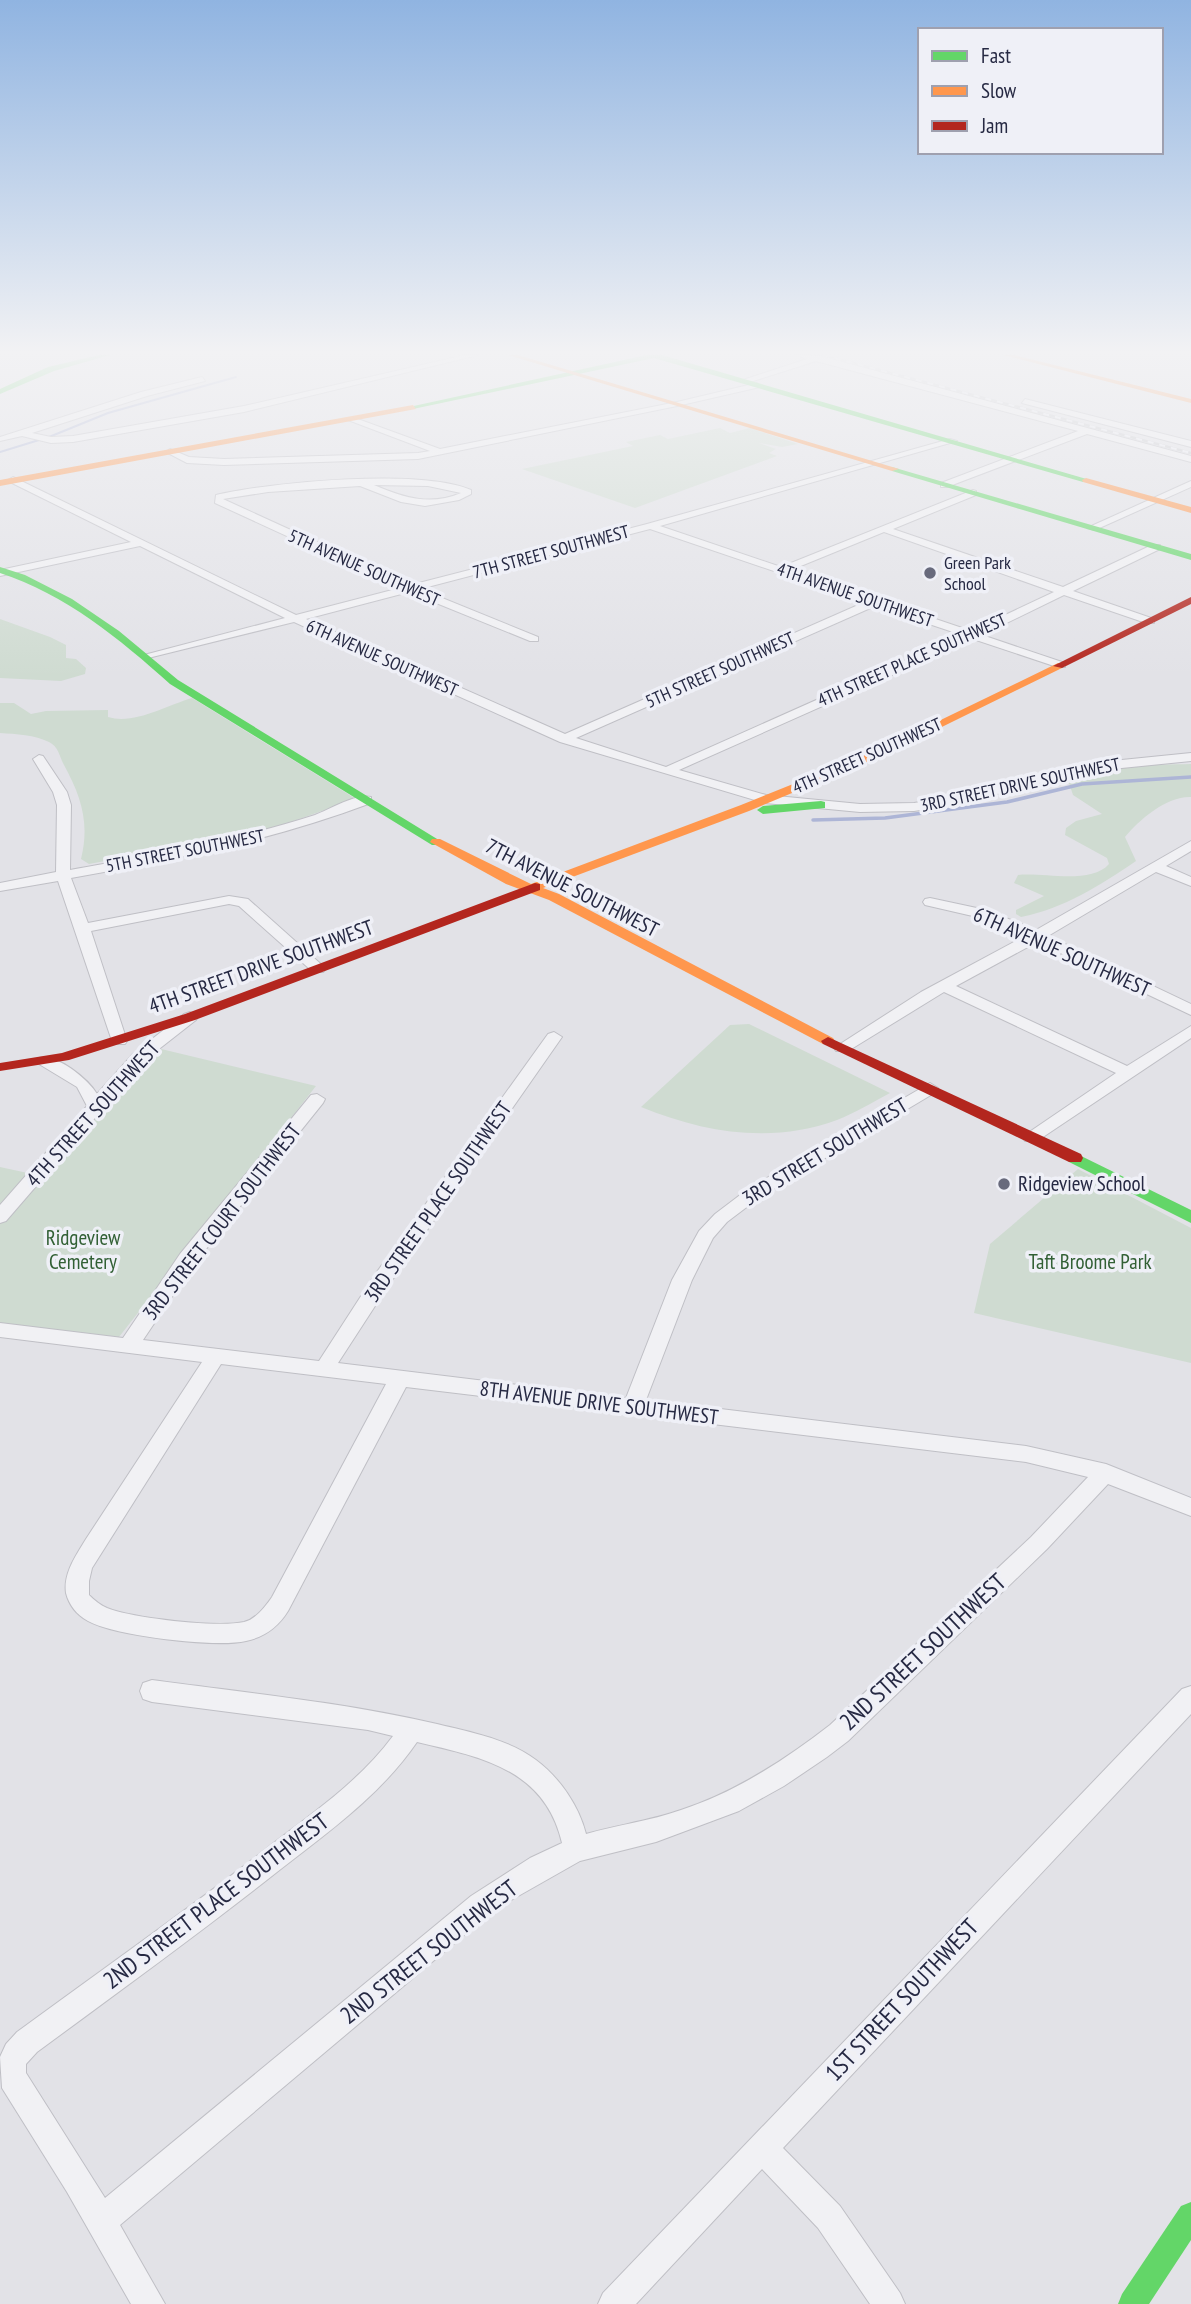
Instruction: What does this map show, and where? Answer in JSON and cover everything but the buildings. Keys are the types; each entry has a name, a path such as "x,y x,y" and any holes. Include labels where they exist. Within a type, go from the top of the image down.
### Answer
{"main road":[{"path":"7,481 111,463"},
{"path":"869,463 1191,557"},
{"path":"1025,463 1191,510"},
{"name":"7TH AVENUE SOUTHWEST","path":"2,571 31,579 116,633 148,657 174,682 366,800 490,872 554,897 666,959 842,1048 930,1088 1191,1217"},
{"name":"4TH STREET SOUTHWEST","path":"532,889 889,749 1191,600"},
{"path":"697,825 770,809 821,805"},
{"name":"4TH STREET DRIVE SOUTHWEST","path":"0,1066 44,1061 119,1041 532,889"},
{"path":"1132,2304 1191,2217"}],"street":[{"name":"7TH STREET SOUTHWEST","path":"148,657 650,526 879,463"},
{"path":"944,485 1004,463"},
{"name":"6TH AVENUE SOUTHWEST","path":"7,481 294,618 564,739 765,799"},
{"name":"5TH AVENUE SOUTHWEST","path":"363,484 405,502 420,504 439,503 468,492 464,487 442,483 363,484 255,488 226,494 219,497 218,501 442,603 534,639"},
{"path":"1092,528 1191,484"},
{"path":"782,570 973,493"},
{"name":"4TH AVENUE SOUTHWEST","path":"650,526 1060,665"},
{"path":"884,529 1150,621"},
{"path":"2,571 140,543"},
{"name":"4TH STREET PLACE SOUTHWEST","path":"667,771 972,635 1156,547"},
{"name":"5TH STREET SOUTHWEST","path":"564,739 875,602"},
{"name":"3RD STREET DRIVE SOUTHWEST","path":"765,799 860,808 914,807 957,800 1082,768 1191,757"},
{"path":"39,759 60,792 64,805 63,875 119,1041"},
{"name":"5TH STREET SOUTHWEST","path":"0,887 257,838 308,824 366,800"},
{"path":"842,1048 944,986 1038,936 1191,845"},
{"path":"1155,866 1191,882"},
{"path":"83,928 229,901 243,902 318,969"},
{"name":"6TH AVENUE SOUTHWEST","path":"930,902 981,913 1038,936 1191,1010"},
{"path":"944,986 1127,1072"},
{"name":"4TH STREET SOUTHWEST","path":"0,1217 148,1048 190,1017"},
{"path":"1031,1137 1191,1031"},
{"name":"3RD STREET PLACE SOUTHWEST","path":"324,1369 381,1281 554,1037"},
{"path":"44,1061 83,1084 96,1106"},
{"name":"3RD STREET SOUTHWEST","path":"634,1406 682,1280 706,1236 721,1218 754,1193 930,1088"},
{"name":"3RD STREET COURT SOUTHWEST","path":"128,1346 187,1259 317,1099"},
{"name":"8TH AVENUE DRIVE SOUTHWEST","path":"0,1331 1026,1454 1070,1461 1106,1472 1191,1507"},
{"path":"215,1358 94,1545 78,1575 78,1596 84,1605 98,1615 116,1621 229,1634 263,1624 273,1615 400,1378"},
{"name":"2ND STREET SOUTHWEST","path":"101,2221 480,1905 528,1874 577,1849 657,1830 709,1813 759,1789 810,1756 839,1733 1039,1543 1106,1472"},
{"path":"152,1691 368,1718 489,1748 526,1767 556,1797 570,1821 577,1849"},
{"name":"1ST STREET SOUTHWEST","path":"614,2304 1191,1697"},
{"name":"2ND STREET PLACE SOUTHWEST","path":"101,2221 12,2078 11,2063 17,2051 226,1896 352,1798 388,1762 412,1729"},
{"path":"761,2148 795,2179 829,2217 890,2304"},
{"path":"101,2221 149,2304"}],"green space":[{"path":"553,463 759,463 635,508 522,469"},
{"path":"0,619 66,645 66,658 76,659 86,668 85,674 61,681 0,678"},
{"path":"192,698 356,799 285,824 238,836 89,864 81,859 85,833 82,810 75,788 55,746 25,735 0,733 0,703 14,703 31,714 46,711 108,710 108,717 128,719 150,714"},
{"path":"1191,764 1191,797 1164,804 1146,816 1125,837 1136,861 1067,902 1021,917 1016,914 1016,910 1044,896 1014,883 1018,875 1079,876 1101,870 1109,864 1107,858 1065,835 1066,828 1076,821 1102,814 1073,795 1069,783 1095,772 1111,769"},
{"path":"749,1024 890,1093 837,1120 788,1132 714,1129 641,1107 730,1025"},
{"name":"Ridgeview Cemetery","path":"157,1048 316,1086 119,1337 0,1323 0,1167 46,1177"},
{"name":"Taft Broome Park","path":"1078,1169 1191,1228 1191,1363 974,1313 990,1244"}],"waterway":[{"path":"813,820 885,818 1007,802 1082,784 1191,777"}],"traffic: fast":[{"path":"1025,463 1086,480"},
{"path":"895,469 1191,557"},
{"path":"0,570 22,577 68,601 115,633 174,682 436,842"},
{"path":"763,810 821,805"},
{"path":"1075,1158 1191,1217"},
{"path":"1132,2304 1191,2216"}],"traffic: slow":[{"path":"0,483 111,463"},
{"path":"873,463 895,469"},
{"path":"1086,480 1191,510"},
{"path":"535,887 745,808 889,749 1058,666"},
{"path":"436,842 511,881 554,897 828,1041"}],"traffic: jam":[{"path":"1058,666 1191,600"},
{"path":"0,1067 64,1057 190,1017 535,887"},
{"path":"828,1041 1075,1158"}],"place":[{"name":"Green Park School","path":"930,573"},
{"name":"Ridgeview School","path":"1004,1184"}]}
